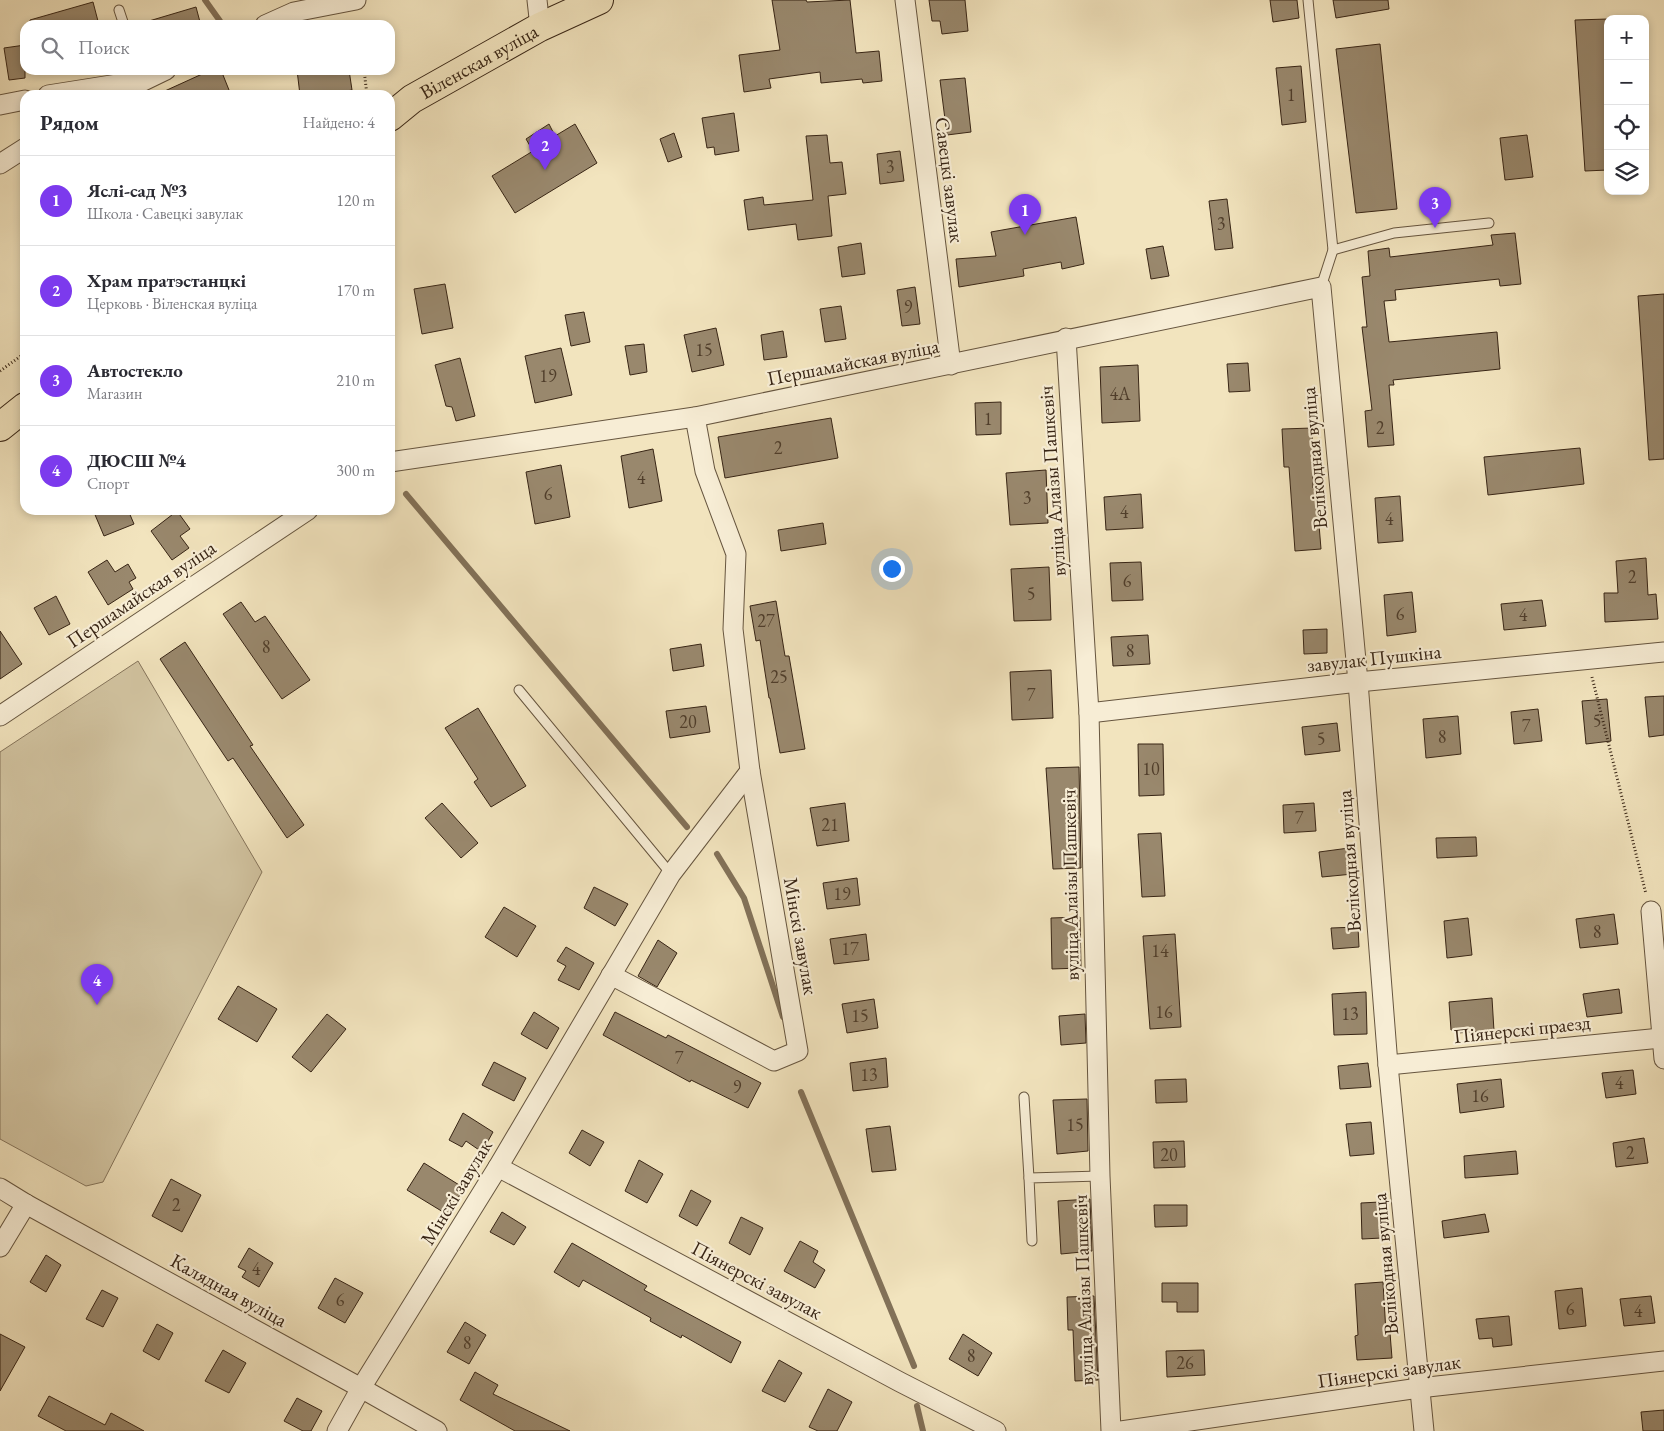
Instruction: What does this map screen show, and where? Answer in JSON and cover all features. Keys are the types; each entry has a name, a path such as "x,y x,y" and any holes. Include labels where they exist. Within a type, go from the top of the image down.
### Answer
{"main road":[{"name":"Віленская вуліца","path":"395,113 412,99 540,27 599,0"},
{"path":"0,427 20,411"}],"street":[{"path":"276,20 294,12 356,0"},
{"path":"537,0 540,27"},
{"name":"Савецкі завулак","path":"905,0 950,365"},
{"path":"74,90 141,75"},
{"path":"122,90 141,75"},
{"path":"0,105 20,101"},
{"path":"0,164 20,151"},
{"name":"Першамайская вуліца","path":"395,461 695,417 950,365 1066,338 1320,287"},
{"name":"Велікодная вуліца","path":"1320,287 1358,682 1388,1065 1424,1431"},
{"name":"вуліца Алаізы Пашкевіч","path":"1066,338 1089,712 1100,1176 1111,1431"},
{"name":"Мінскі завулак","path":"611,975 774,1061 798,1050 750,770 734,629 736,554 706,471 695,417"},
{"name":"Першамайская вуліца","path":"0,716 301,515"},
{"name":"завулак Пушкіна","path":"1089,712 1358,682 1664,652"},
{"name":"Мінскі завулак","path":"337,1431 498,1167 671,874 750,770"},
{"path":"1650,911 1664,1059"},
{"name":"Піянерскі праезд","path":"1388,1065 1661,1038"},
{"name":"Піянерскі завулак","path":"498,1167 996,1431"},
{"name":"Калядная вуліца","path":"0,1188 437,1431"},
{"path":"0,1247 26,1204"},
{"name":"Піянерскі завулак","path":"1121,1431 1419,1388 1664,1361"}],"lane":[{"path":"1308,0 1333,250 1320,287"},
{"path":"119,10 122,20"},
{"path":"1333,250 1394,233 1489,223"},
{"path":"518,690 671,874"},
{"path":"1024,1097 1032,1241"},
{"path":"1029,1178 1100,1176"}],"path":[{"path":"365,75 366,90"},
{"path":"0,371 20,357"},
{"path":"1588,659 1650,911"}],"shaded area":[{"path":"138,661 262,872 103,1182 86,1186 0,1139 0,752"}],"building":[{"path":"772,0 806,0 807,2 850,0 856,53 879,51 882,81 863,83 862,79 821,83 820,72 769,79 771,88 744,92 739,55 780,50"},
{"path":"929,0 965,0 968,31 942,34 940,21 932,21"},
{"path":"1270,0 1297,0 1299,18 1273,22"},
{"path":"1333,0 1388,0 1389,9 1336,18"},
{"path":"93,2 98,20 30,20"},
{"path":"196,7 199,20 152,20"},
{"path":"1604,19 1604,170 1585,171 1575,20"},
{"path":"1380,44 1397,209 1356,213 1336,49"},
{"path":"20,46 20,75 25,75 25,78 9,80 4,48"},
{"path":"1301,66 1306,122 1282,125 1276,68"},
{"path":"200,75 223,75 229,90 167,90"},
{"path":"298,75 350,75 352,90 299,90"},
{"path":"965,78 971,132 947,135 940,80"},
{"path":"734,113 739,151 715,155 714,147 707,148 702,118"},
{"path":"549,124 555,136 575,124 597,163 515,213 492,176 533,151 526,139"},
{"path":"674,133 682,157 668,162 660,139"},
{"path":"827,135 830,163 842,162 846,194 828,196 832,236 798,240 796,224 748,230 744,200 763,197 764,205 813,200 806,136"},
{"path":"1527,135 1533,177 1505,180 1500,138"},
{"path":"900,151 904,181 880,184 877,154"},
{"path":"1227,199 1233,248 1215,250 1209,201"},
{"path":"1076,217 1084,264 1062,269 1061,262 1023,269 1024,276 959,287 956,259 996,256 991,232"},
{"path":"1515,233 1521,284 1500,286 1499,279 1395,290 1396,300 1384,301 1389,342 1497,332 1500,369 1393,380 1394,385 1389,385 1394,445 1368,447 1365,411 1372,410 1362,327 1367,327 1362,277 1370,276 1368,251 1389,248 1390,257 1493,245 1491,235"},
{"path":"861,243 865,274 842,277 838,247"},
{"path":"1163,246 1169,276 1151,279 1146,249"},
{"path":"445,284 453,328 422,334 414,289"},
{"path":"915,287 920,324 902,326 897,290"},
{"path":"1664,294 1664,459 1649,460 1638,296"},
{"path":"841,306 846,339 825,342 820,309"},
{"path":"584,312 590,342 571,346 565,315"},
{"path":"716,328 724,365 692,372 684,335"},
{"path":"783,331 787,357 764,360 761,335"},
{"path":"644,344 647,372 630,375 625,346"},
{"path":"561,348 572,395 535,403 525,356"},
{"path":"460,358 475,416 456,421 452,407 446,406 435,365"},
{"path":"1248,363 1250,391 1229,392 1227,364"},
{"path":"1138,365 1140,421 1102,423 1100,367"},
{"path":"1001,402 1001,434 976,435 975,403"},
{"path":"831,418 838,458 725,478 718,437"},
{"path":"1312,428 1313,488 1316,488 1321,549 1295,551 1289,467 1284,467 1282,429"},
{"path":"1580,448 1584,484 1488,495 1484,457"},
{"path":"653,449 662,501 629,508 621,456"},
{"path":"561,465 570,517 535,524 526,472"},
{"path":"1046,470 1048,523 1010,525 1006,473"},
{"path":"1141,494 1143,528 1106,530 1104,497"},
{"path":"1400,496 1403,541 1378,543 1375,498"},
{"path":"95,515 130,515 134,524 104,536"},
{"path":"172,515 180,515 190,529 180,536 189,548 172,560 151,531"},
{"path":"823,523 826,544 781,551 778,530"},
{"path":"1646,558 1648,595 1656,594 1658,619 1605,622 1604,593 1618,593 1616,561"},
{"path":"107,560 115,572 128,564 136,578 129,582 133,589 108,605 88,572"},
{"path":"1141,562 1143,600 1112,601 1110,563"},
{"path":"1049,567 1051,620 1014,621 1011,569"},
{"path":"1412,592 1416,632 1387,636 1384,595"},
{"path":"56,596 70,624 49,635 34,608"},
{"path":"1542,600 1546,626 1504,630 1501,604"},
{"path":"776,601 785,656 789,656 805,749 780,753 760,640 756,641 750,606"},
{"path":"241,602 255,622 265,616 310,680 282,699 223,614"},
{"path":"1327,629 1327,653 1304,654 1303,630"},
{"path":"0,631 22,664 0,679"},
{"path":"1148,635 1150,664 1113,666 1111,637"},
{"path":"185,642 253,745 250,746 304,825 287,838 233,758 228,761 160,659"},
{"path":"701,644 704,666 673,671 670,649"},
{"path":"1051,670 1053,718 1012,720 1010,672"},
{"path":"1664,696 1664,735 1649,737 1645,697"},
{"path":"1607,699 1611,741 1586,744 1582,701"},
{"path":"706,706 710,732 670,738 666,711"},
{"path":"478,708 526,786 491,807 474,782 478,779 445,728"},
{"path":"1538,709 1542,741 1514,744 1511,712"},
{"path":"1458,716 1461,754 1426,758 1423,719"},
{"path":"1337,723 1340,751 1305,755 1302,727"},
{"path":"1138,744 1163,744 1164,795 1139,796"},
{"path":"1079,767 1081,868 1053,869 1046,768"},
{"path":"442,803 478,843 461,858 425,818"},
{"path":"845,803 849,841 817,846 810,808"},
{"path":"1314,803 1316,831 1284,833 1283,805"},
{"path":"1161,833 1165,896 1142,897 1138,834"},
{"path":"1476,837 1477,856 1437,858 1436,838"},
{"path":"1349,848 1353,874 1322,877 1319,852"},
{"path":"857,878 860,905 827,909 823,883"},
{"path":"594,887 628,904 615,926 584,908"},
{"path":"504,907 536,926 517,957 485,937"},
{"path":"1614,914 1618,944 1580,948 1576,919"},
{"path":"1080,917 1081,968 1052,969 1051,918"},
{"path":"1468,918 1472,955 1447,958 1444,921"},
{"path":"1358,927 1359,947 1333,949 1331,928"},
{"path":"866,934 869,960 834,964 830,939"},
{"path":"1175,934 1181,1027 1150,1029 1143,936"},
{"path":"658,940 677,953 657,987 638,976"},
{"path":"566,947 594,963 579,990 558,980 566,966 557,961"},
{"path":"238,986 277,1009 257,1042 218,1019"},
{"path":"1619,989 1622,1013 1587,1017 1583,994"},
{"path":"1366,992 1367,1034 1334,1035 1332,994"},
{"path":"1492,998 1494,1031 1455,1033 1455,1030 1451,1030 1449,1002"},
{"path":"874,999 878,1028 847,1033 842,1004"},
{"path":"534,1012 559,1028 547,1049 521,1034"},
{"path":"615,1012 666,1038 668,1035 761,1083 748,1108 691,1080 690,1082 603,1035"},
{"path":"327,1014 346,1029 311,1072 292,1057"},
{"path":"1085,1014 1086,1043 1061,1045 1059,1016"},
{"path":"886,1058 888,1087 853,1091 850,1063"},
{"path":"494,1062 526,1078 514,1101 482,1085"},
{"path":"1368,1063 1371,1087 1340,1089 1338,1066"},
{"path":"1633,1070 1636,1094 1606,1098 1602,1073"},
{"path":"1186,1079 1187,1102 1156,1103 1155,1080"},
{"path":"1501,1079 1504,1107 1460,1113 1457,1084"},
{"path":"1087,1099 1088,1151 1057,1154 1053,1100"},
{"path":"463,1113 493,1132 482,1152 466,1141 462,1147 449,1140"},
{"path":"1371,1122 1374,1154 1350,1156 1346,1124"},
{"path":"890,1126 896,1170 872,1172 866,1129"},
{"path":"582,1130 604,1142 590,1166 569,1153"},
{"path":"1644,1138 1648,1163 1616,1167 1613,1143"},
{"path":"1184,1141 1185,1167 1154,1168 1153,1142"},
{"path":"1516,1151 1518,1174 1465,1178 1464,1156"},
{"path":"639,1160 663,1174 647,1203 625,1191"},
{"path":"424,1163 464,1188 448,1215 407,1190"},
{"path":"171,1179 201,1195 182,1232 152,1216"},
{"path":"691,1190 711,1201 697,1226 679,1216"},
{"path":"1090,1199 1092,1251 1061,1254 1058,1201"},
{"path":"1380,1202 1382,1238 1362,1239 1361,1203"},
{"path":"1154,1205 1187,1205 1187,1226 1155,1227"},
{"path":"502,1212 526,1227 514,1245 490,1232"},
{"path":"1485,1214 1489,1232 1444,1238 1442,1221"},
{"path":"741,1217 763,1228 750,1255 729,1243"},
{"path":"800,1241 818,1251 813,1262 825,1270 815,1288 784,1271"},
{"path":"572,1243 647,1286 644,1290 741,1342 731,1363 682,1335 681,1338 650,1321 651,1318 583,1280 579,1287 554,1272"},
{"path":"249,1248 273,1263 259,1287 242,1277 246,1271 238,1267"},
{"path":"46,1255 61,1265 46,1292 30,1282"},
{"path":"335,1278 363,1293 345,1323 318,1308"},
{"path":"1383,1282 1386,1333 1390,1333 1392,1358 1357,1360 1355,1336 1358,1335 1355,1284"},
{"path":"1162,1283 1198,1283 1198,1312 1177,1312 1177,1302 1162,1302"},
{"path":"1582,1288 1586,1326 1559,1329 1555,1291"},
{"path":"102,1290 118,1298 103,1327 86,1319"},
{"path":"1094,1296 1098,1380 1075,1381 1073,1330 1068,1330 1067,1297"},
{"path":"1651,1296 1655,1323 1624,1326 1620,1299"},
{"path":"1509,1316 1512,1345 1493,1347 1492,1338 1479,1339 1476,1319"},
{"path":"465,1322 486,1335 469,1364 447,1352"},
{"path":"157,1324 173,1333 159,1360 143,1351"},
{"path":"0,1334 25,1347 0,1391"},
{"path":"963,1334 992,1353 978,1376 949,1359"},
{"path":"223,1350 246,1363 229,1393 205,1381"},
{"path":"1204,1350 1205,1375 1167,1377 1166,1351"},
{"path":"779,1360 802,1373 785,1402 762,1391"},
{"path":"475,1372 498,1385 493,1394 570,1431 515,1431 460,1400"},
{"path":"828,1389 852,1402 837,1431 818,1431 809,1427"},
{"path":"49,1396 105,1425 111,1413 144,1431 66,1431 38,1416"},
{"path":"297,1398 322,1411 311,1431 303,1431 284,1421"},
{"path":"1664,1410 1664,1431 1643,1431 1641,1412"}],"waterway":[{"path":"205,0 219,20"},
{"path":"406,494 687,827"},
{"path":"717,854 744,898 783,1017"},
{"path":"801,1092 914,1366"},
{"path":"917,1406 923,1431"}],"place":[{"name":"Храм пратэстанцкі","path":"545,170"},
{"name":"Автостекло","path":"1435,228"},
{"name":"Яслі-сад №3","path":"1025,235"},
{"name":"ДЮСШ №4","path":"97,1005"}]}
